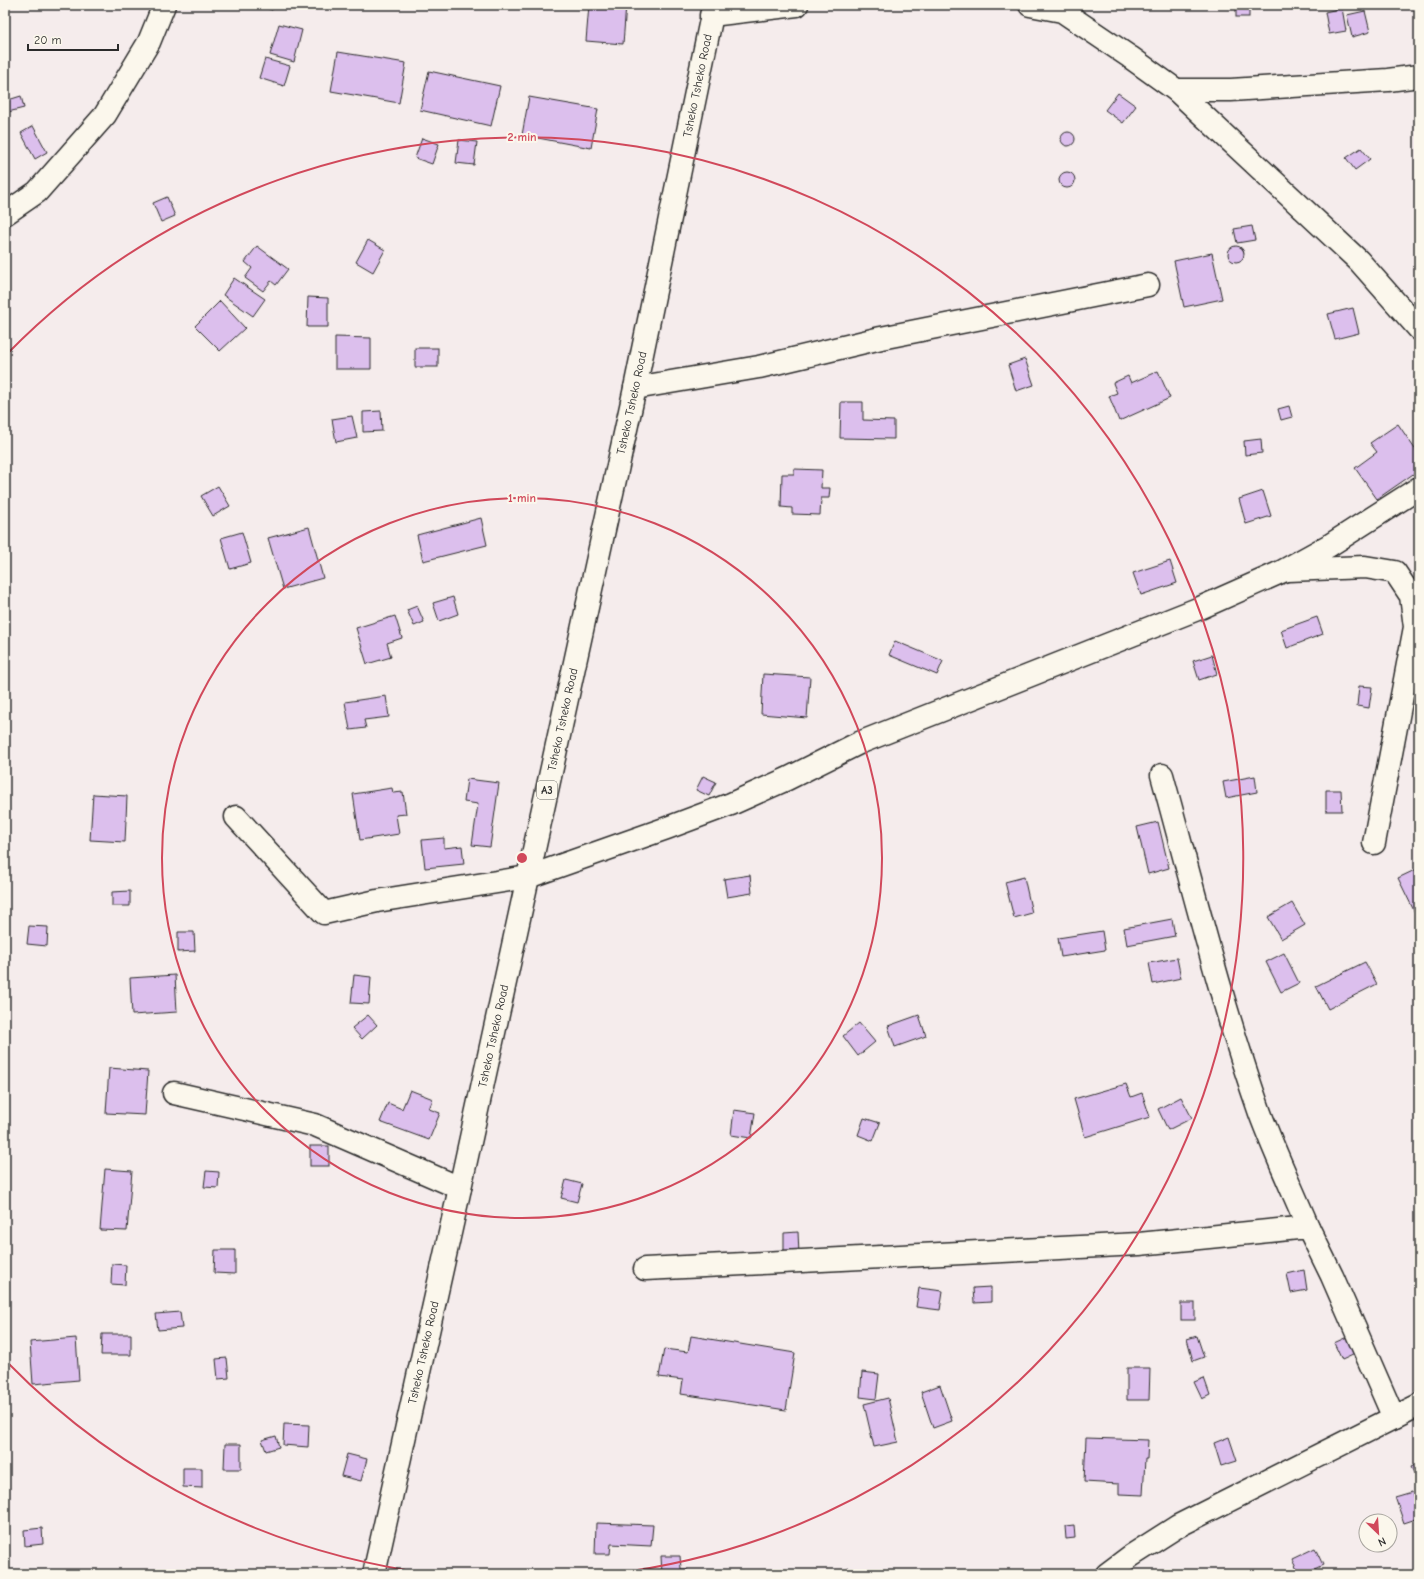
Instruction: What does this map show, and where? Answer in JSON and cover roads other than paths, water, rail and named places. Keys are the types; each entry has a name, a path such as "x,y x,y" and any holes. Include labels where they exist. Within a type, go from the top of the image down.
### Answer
{"main road":[{"path":"5,214 37,192 105,115 149,42 164,5"},
{"path":"713,10 797,5"},
{"path":"1030,5 1059,8 1130,56 1176,90 1359,261 1419,329"},
{"name":"Tsheko Tsheko Road","path":"374,1574 635,388 713,10"},
{"path":"1176,90 1231,90 1388,80 1419,76"},
{"path":"635,388 759,367 882,338 1148,285"},
{"path":"236,817 324,913 377,901 528,877 731,804 787,779 859,743 1200,608 1282,571 1330,545 1419,488"},
{"path":"1282,571 1365,567 1395,572 1411,596 1415,627 1374,842"},
{"path":"1162,775 1217,978 1260,1114 1308,1227 1332,1276 1394,1418"},
{"path":"174,1093 315,1125 410,1168 460,1188"},
{"path":"646,1269 1139,1244 1308,1227"},
{"path":"1107,1574 1131,1556 1178,1526 1419,1405"}]}
